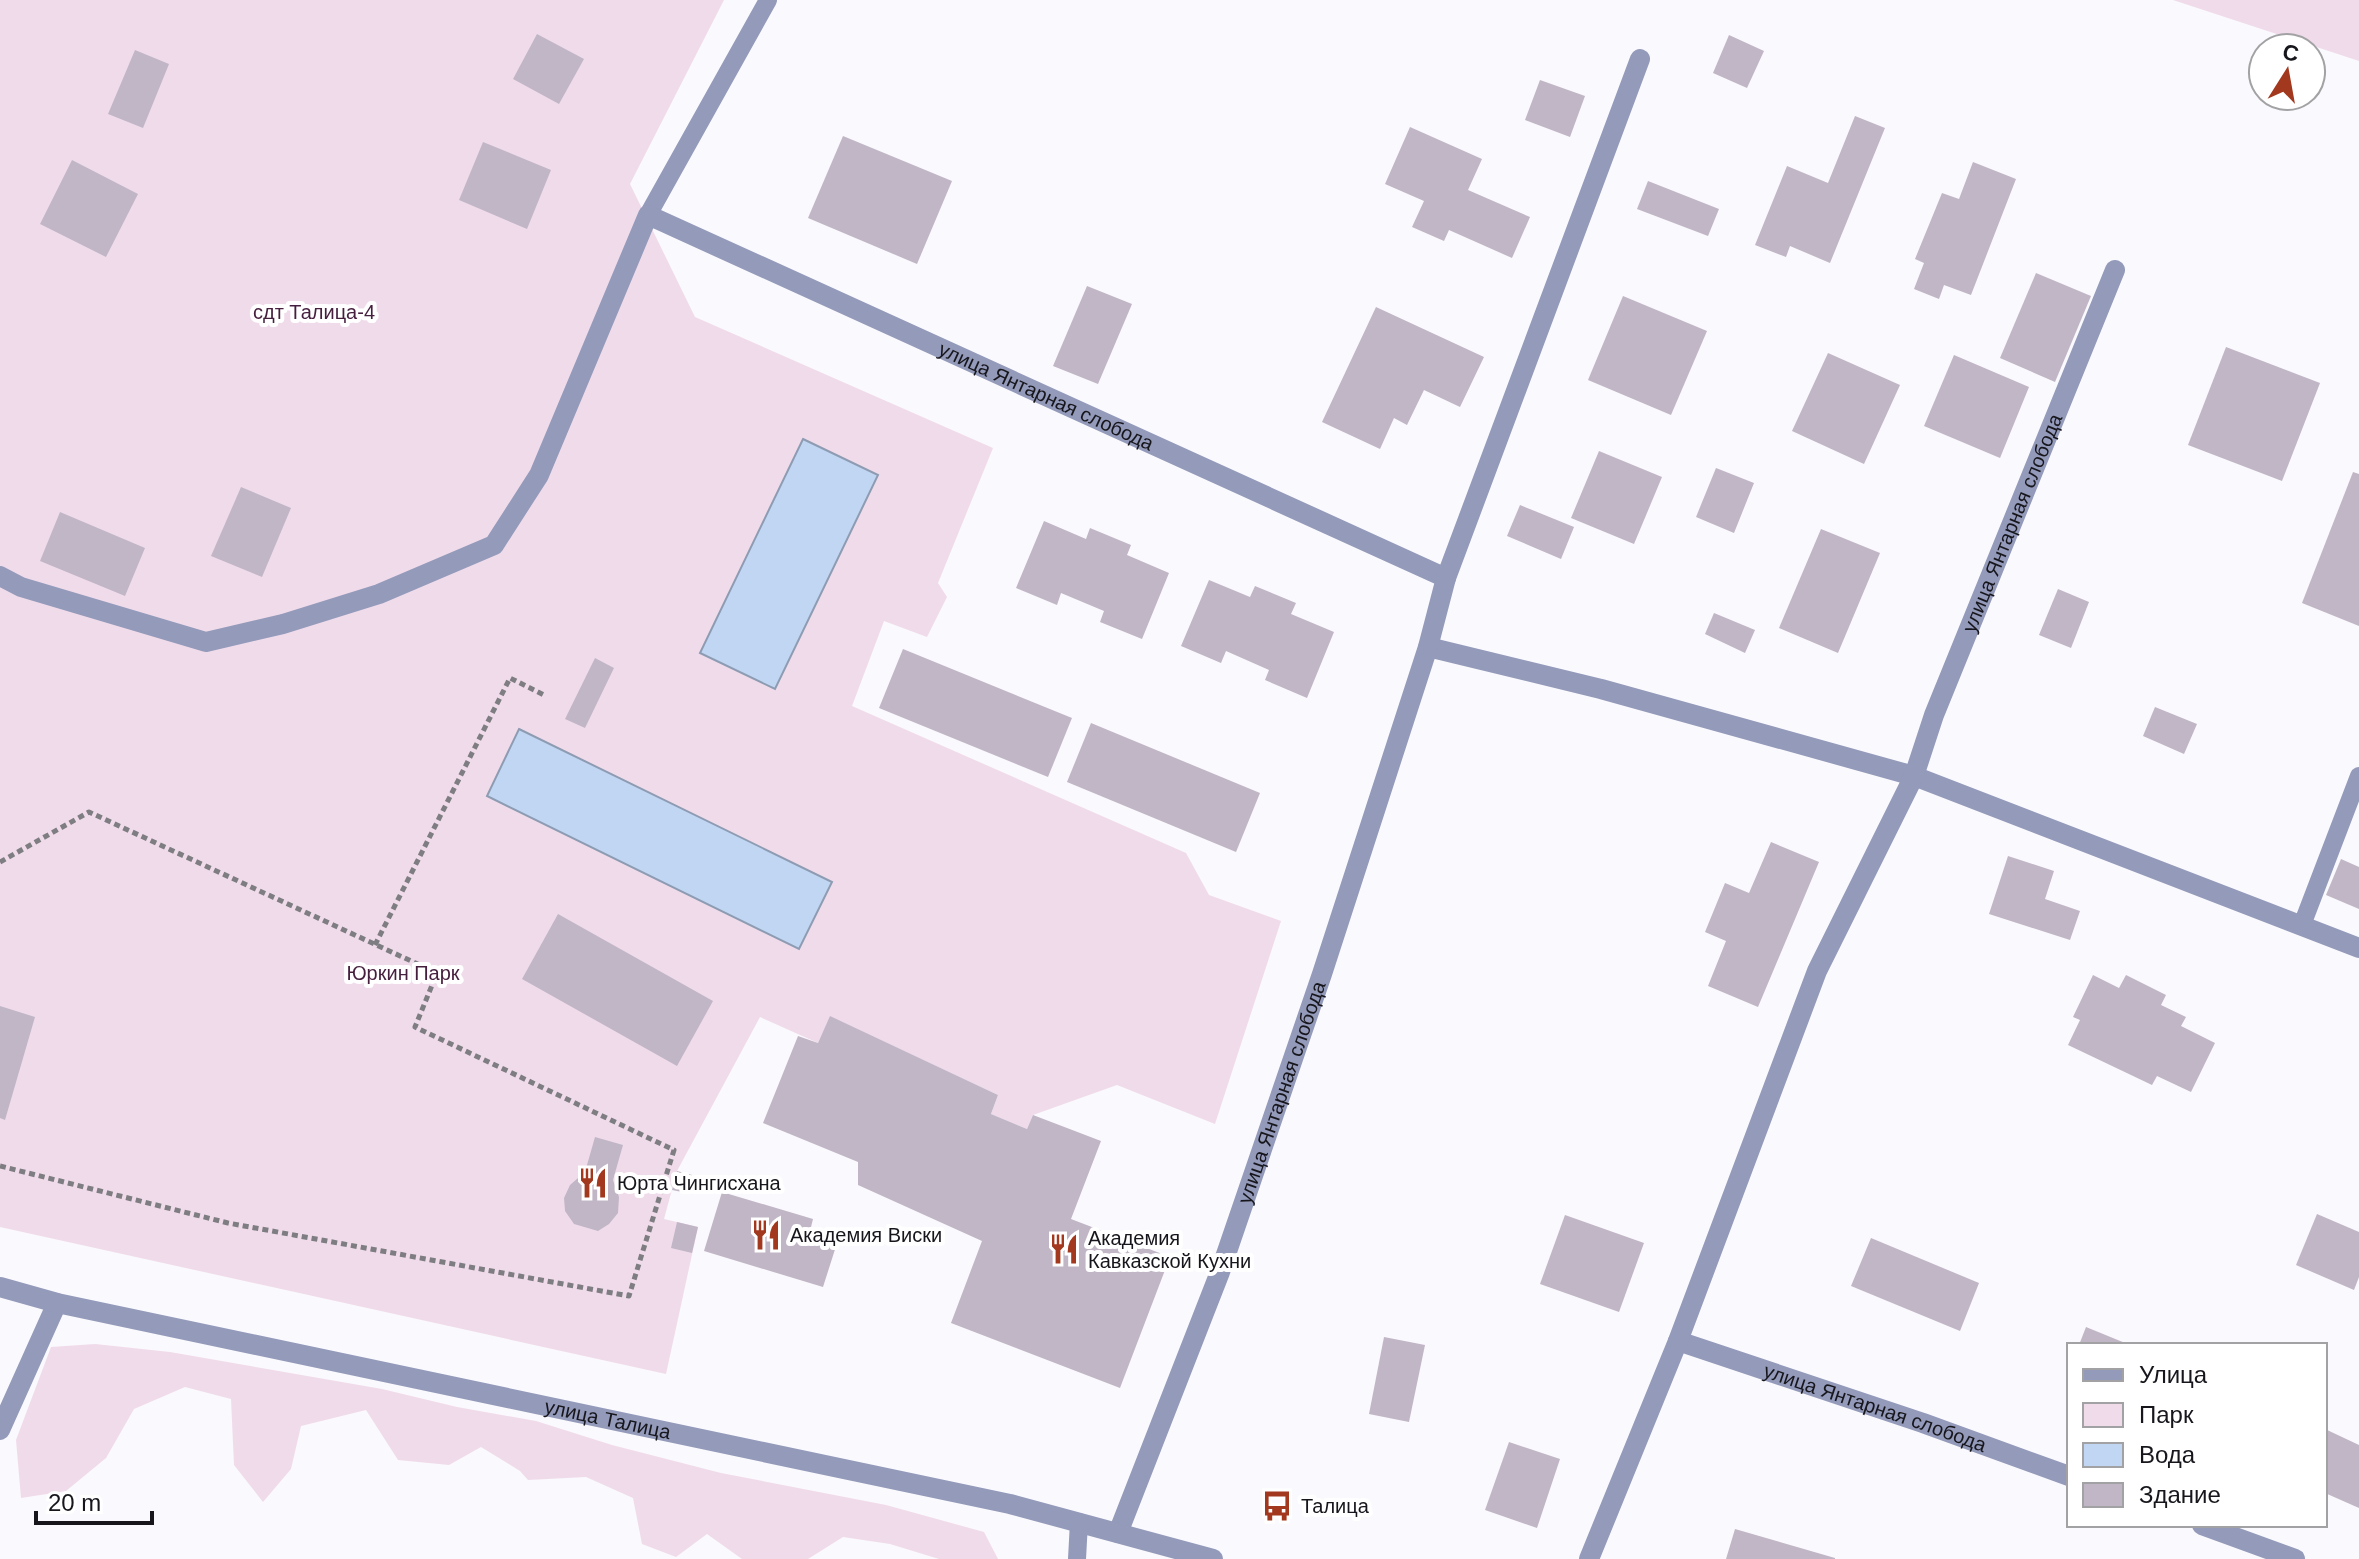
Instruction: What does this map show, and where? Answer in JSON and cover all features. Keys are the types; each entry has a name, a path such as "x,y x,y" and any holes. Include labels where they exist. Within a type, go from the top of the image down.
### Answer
{"street":[{"name":"улица Янтарная слобода","path":"1118,1533 1225,1257 1322,974 1428,647 1446,578 1640,59"},
{"path":"0,576 21,587 206,642 283,624 379,594 494,545 539,475 648,215"},
{"name":"улица Янтарная слобода","path":"648,215 1446,578"},
{"name":"улица Янтарная слобода","path":"1589,1559 1678,1341 1817,971 1914,776 1934,715 2115,270"},
{"path":"1428,647 1601,689 1914,776 2359,948"},
{"name":"улица Талица","path":"0,1287 57,1303 994,1500 1213,1559"},
{"path":"0,1430 57,1303"},
{"name":"улица Янтарная слобода","path":"1678,1341 1923,1423 2067,1475"},
{"path":"2207,1527 2295,1559"}],"lane":[{"path":"648,215 768,0"},
{"path":"2302,925 2359,776"},
{"path":"1077,1559 1079,1522"}],"path":[{"path":"375,945 510,678 544,695"},
{"path":"0,862 89,812 437,973 415,1027 674,1150 629,1296 228,1223 0,1166"}],"green space":[{"name":"Юркин Парк","path":"0,0 724,0 630,184 695,317 993,448 938,583 947,597 927,637 884,621 852,706 1186,853 1209,895 1281,921 1215,1124 1117,1085 1033,1115 1027,1129 991,1114 998,1095 831,1017 818,1043 760,1017 677,1171 664,1219 698,1227 666,1374 0,1227"},
{"path":"2173,0 2359,0 2359,61 2327,51 2327,32 2271,32"},
{"path":"95,1344 170,1352 382,1389 536,1421 612,1445 721,1473 886,1505 984,1532 998,1559 939,1559 890,1544 843,1537 808,1559 742,1559 707,1534 676,1557 642,1544 633,1498 586,1477 528,1480 520,1471 481,1447 449,1465 398,1460 366,1410 301,1426 291,1469 263,1502 234,1465 231,1399 185,1387 134,1409 106,1458 66,1491 21,1498 16,1440 51,1347"}],"water":[{"path":"803,439 878,475 775,689 700,653"},
{"path":"519,729 832,882 799,949 487,796"}],"building":[{"path":"537,34 584,59 559,104 513,79"},
{"path":"1729,35 1764,51 1747,88 1713,73"},
{"path":"135,50 169,64 143,128 108,114"},
{"path":"1540,80 1585,96 1570,137 1525,120"},
{"path":"1855,116 1885,128 1830,263 1790,246 1786,257 1755,245 1787,166 1828,183"},
{"path":"1410,127 1482,159 1468,190 1530,217 1512,258 1449,230 1444,241 1412,227 1424,201 1385,184"},
{"path":"843,136 952,181 917,264 808,218"},
{"path":"483,142 551,170 527,229 459,200"},
{"path":"72,160 138,194 106,257 40,224"},
{"path":"1973,162 2016,179 1971,295 1944,285 1939,299 1914,289 1924,263 1915,259 1942,193 1959,199"},
{"path":"1648,181 1719,209 1708,236 1637,209"},
{"path":"2036,273 2091,296 2055,382 2000,358"},
{"path":"1087,286 1132,304 1098,384 1053,366"},
{"path":"1623,296 1707,331 1671,415 1588,380"},
{"path":"1376,307 1484,357 1460,407 1424,390 1407,425 1394,418 1380,449 1322,422"},
{"path":"2226,347 2320,383 2282,481 2188,445"},
{"path":"1828,353 1900,385 1864,464 1792,431"},
{"path":"1954,355 2029,387 2000,458 1924,426"},
{"path":"1599,451 1662,477 1634,544 1571,518"},
{"path":"1716,468 1754,483 1734,533 1696,517"},
{"path":"2353,472 2359,474 2359,626 2302,603"},
{"path":"241,487 291,508 262,577 211,556"},
{"path":"1520,505 1574,527 1561,559 1507,536"},
{"path":"60,512 145,548 125,596 40,561"},
{"path":"1044,521 1086,539 1090,528 1131,545 1127,555 1169,573 1142,639 1100,622 1104,611 1061,593 1057,605 1016,588"},
{"path":"1821,529 1880,553 1838,653 1779,628"},
{"path":"1209,580 1250,597 1255,586 1296,603 1291,614 1334,632 1307,698 1265,680 1269,670 1226,651 1221,663 1181,646"},
{"path":"2058,589 2089,602 2071,648 2039,635"},
{"path":"1714,613 1755,630 1745,653 1705,634"},
{"path":"903,649 1072,718 1048,777 879,708"},
{"path":"595,658 614,668 585,728 565,719"},
{"path":"2155,707 2197,724 2184,754 2143,736"},
{"path":"1091,723 1260,793 1236,852 1067,782"},
{"path":"1771,842 1819,862 1758,1007 1708,986 1726,941 1705,932 1725,883 1749,893"},
{"path":"2008,856 2054,871 2045,899 2080,911 2070,940 1989,914"},
{"path":"2341,859 2359,867 2359,909 2326,895"},
{"path":"558,914 713,1001 677,1066 522,979"},
{"path":"2093,975 2119,988 2126,975 2166,995 2161,1005 2186,1017 2181,1026 2215,1043 2191,1092 2157,1076 2152,1085 2068,1045 2080,1020 2073,1017"},
{"path":"0,1006 35,1017 5,1120 0,1118"},
{"path":"830,1016 998,1095 991,1114 1027,1129 1033,1115 1101,1141 1071,1219 1170,1257 1120,1388 951,1323 982,1241 858,1185 858,1162 763,1123 798,1036 818,1043"},
{"name":"Юрта Чингисхана","path":"595,1137 623,1145 613,1180 619,1197 618,1213 598,1231 574,1224 565,1211 564,1198 570,1185 585,1172"},
{"path":"677,1171 692,1175 687,1193 672,1190"},
{"name":"Академия Виски","path":"722,1192 813,1219 810,1231 838,1240 823,1287 704,1251"},
{"path":"2317,1214 2359,1232 2359,1277 2354,1290 2296,1265"},
{"path":"1565,1215 1644,1243 1619,1312 1540,1284"},
{"path":"677,1222 698,1227 692,1253 671,1248"},
{"path":"1871,1238 1979,1283 1960,1331 1851,1286"},
{"path":"2086,1327 2125,1343 2080,1343"},
{"path":"1384,1337 1425,1345 1409,1422 1369,1414"},
{"path":"2327,1430 2359,1445 2359,1508 2327,1494"},
{"path":"1509,1442 1560,1459 1537,1528 1485,1510"},
{"path":"1735,1529 1835,1558 1835,1559 1726,1559"}],"place":[{"name":"Юрта Чингисхана","path":"593,1183"},
{"name":"Академия Виски","path":"766,1235"},
{"name":"Академия Кавказской Кухни","path":"1064,1249"},
{"name":"Талица","path":"1277,1506"}],"park label":[{"name":"сдт Талица-4","path":"314,312"}]}
